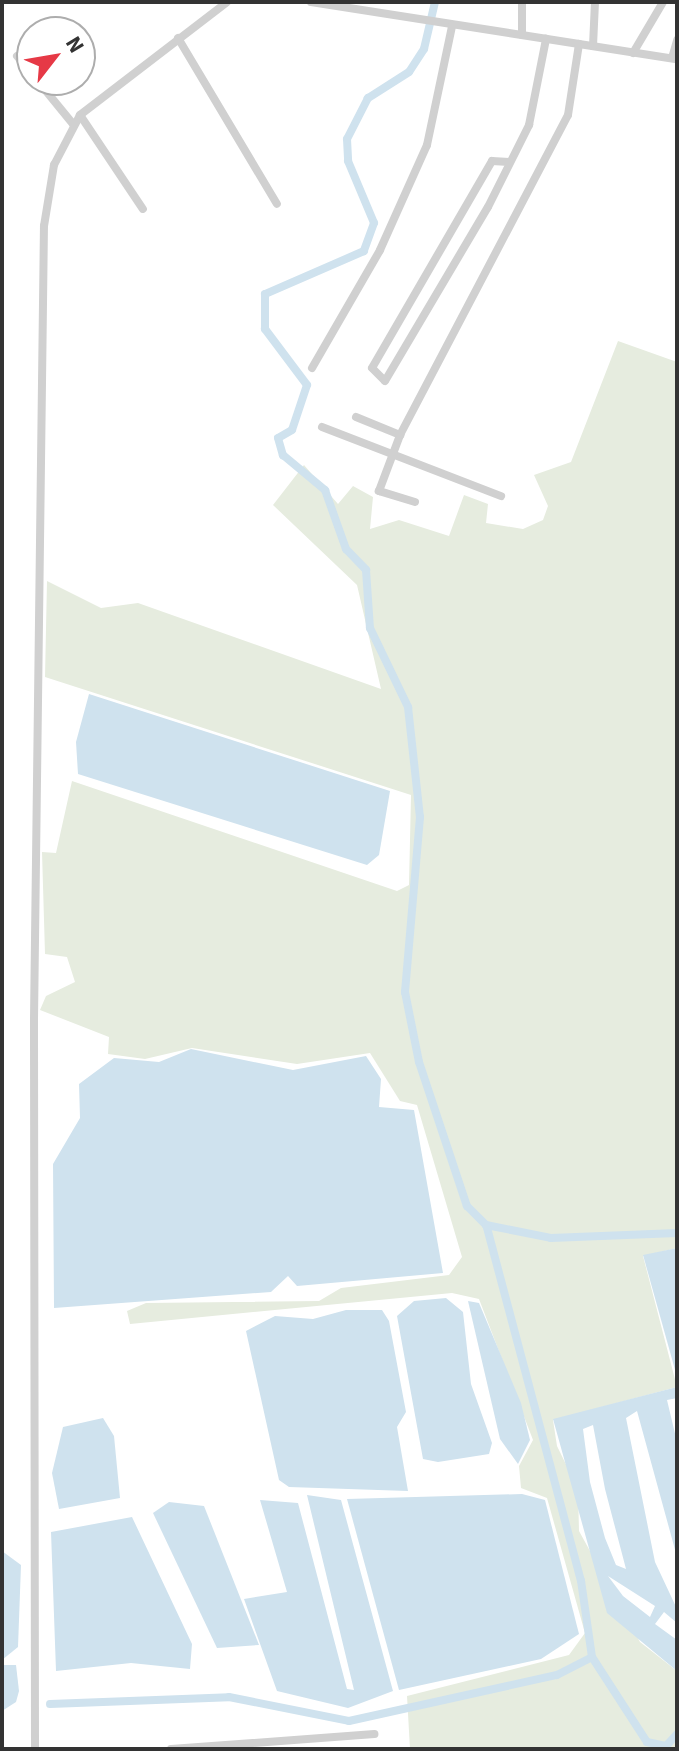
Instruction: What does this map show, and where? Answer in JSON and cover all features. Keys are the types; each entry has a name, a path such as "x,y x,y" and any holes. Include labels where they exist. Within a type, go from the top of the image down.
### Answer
{"street":[{"path":"35,1749 40,355 44,226 54,165 80,115 227,2"},
{"path":"311,2 415,21 674,58 677,40"},
{"path":"522,2 522,35"},
{"path":"593,46 595,2"},
{"path":"633,53 663,2"},
{"path":"312,368 380,250 427,145 451,26"},
{"path":"178,38 277,204"},
{"path":"509,162 492,161 372,368 385,381 509,162 538,101 546,39"},
{"path":"415,502 379,491 400,435 568,115 579,44"},
{"path":"50,96 73,124"},
{"path":"80,115 143,209"},
{"path":"356,417 400,435"},
{"path":"322,427 501,496"},
{"path":"171,1749 374,1734"}],"shaded area":[{"path":"618,341 677,362 677,1248 643,1256 677,1387 553,1420 557,1446 578,1489 579,1531 640,1642 677,1671 677,1749 410,1749 407,1696 569,1655 585,1633 547,1498 521,1488 519,1466 533,1440 479,1299 452,1293 130,1324 127,1311 146,1303 319,1301 341,1288 449,1275 462,1257 417,1105 400,1101 370,1053 297,1064 192,1048 145,1059 108,1054 109,1037 40,1010 46,996 75,982 67,957 45,954 42,852 56,853 72,781 397,891 409,885 411,795 45,677 47,581 101,608 138,603 381,689 357,585 273,505 304,465 338,504 353,486 373,497 370,529 399,520 449,536 464,495 488,504 486,523 523,529 543,520 548,506 534,475 571,462"}],"water":[{"path":"89,694 390,791 379,855 367,865 78,774 76,742"},
{"path":"191,1049 293,1070 366,1056 381,1079 379,1107 414,1110 443,1273 297,1286 288,1276 271,1292 54,1308 53,1164 80,1118 79,1084 114,1058 159,1062"},
{"path":"677,1248 677,1377 643,1255"},
{"path":"446,1298 463,1312 471,1384 492,1443 489,1454 438,1462 423,1459 397,1316 414,1301"},
{"path":"468,1301 479,1303 521,1403 530,1440 518,1464 500,1439"},
{"path":"346,1310 382,1310 389,1321 406,1412 397,1427 408,1491 289,1487 279,1480 246,1331 275,1316 313,1319"},
{"path":"677,1387 677,1398 667,1400 677,1442 677,1557 637,1411 626,1418 655,1562 677,1609 677,1623 664,1612 655,1624 677,1640 677,1671 607,1613 553,1419","holes":["593,1425 605,1489 626,1569 616,1565 605,1538 590,1482 583,1429","608,1576 655,1606 650,1617 623,1596"]},
{"path":"103,1418 114,1436 120,1498 59,1509 52,1473 63,1427"},
{"path":"522,1494 545,1500 579,1634 541,1659 399,1690 347,1499"},
{"path":"307,1495 341,1500 393,1691 348,1708 277,1691 244,1599 287,1592 260,1500 298,1503 347,1689 354,1690"},
{"path":"169,1502 204,1506 259,1645 217,1648 153,1513"},
{"path":"132,1517 192,1644 190,1669 131,1663 56,1671 51,1532"},
{"path":"2,1551 21,1565 18,1647 2,1660"},
{"path":"2,1665 16,1665 19,1691 16,1702 2,1711"}],"waterway":[{"path":"435,2 424,49 409,72 368,98 347,139 348,161 374,223 364,251 265,294 265,329 307,385 292,430 278,438 283,455 325,490 346,549 366,570 370,628 408,707 420,817 405,992 419,1062 467,1206 486,1225 551,1238 677,1233"},
{"path":"50,1704 229,1697 349,1721 557,1675 592,1657 581,1581 486,1225"},
{"path":"592,1657 647,1742 666,1746 677,1734"}]}
